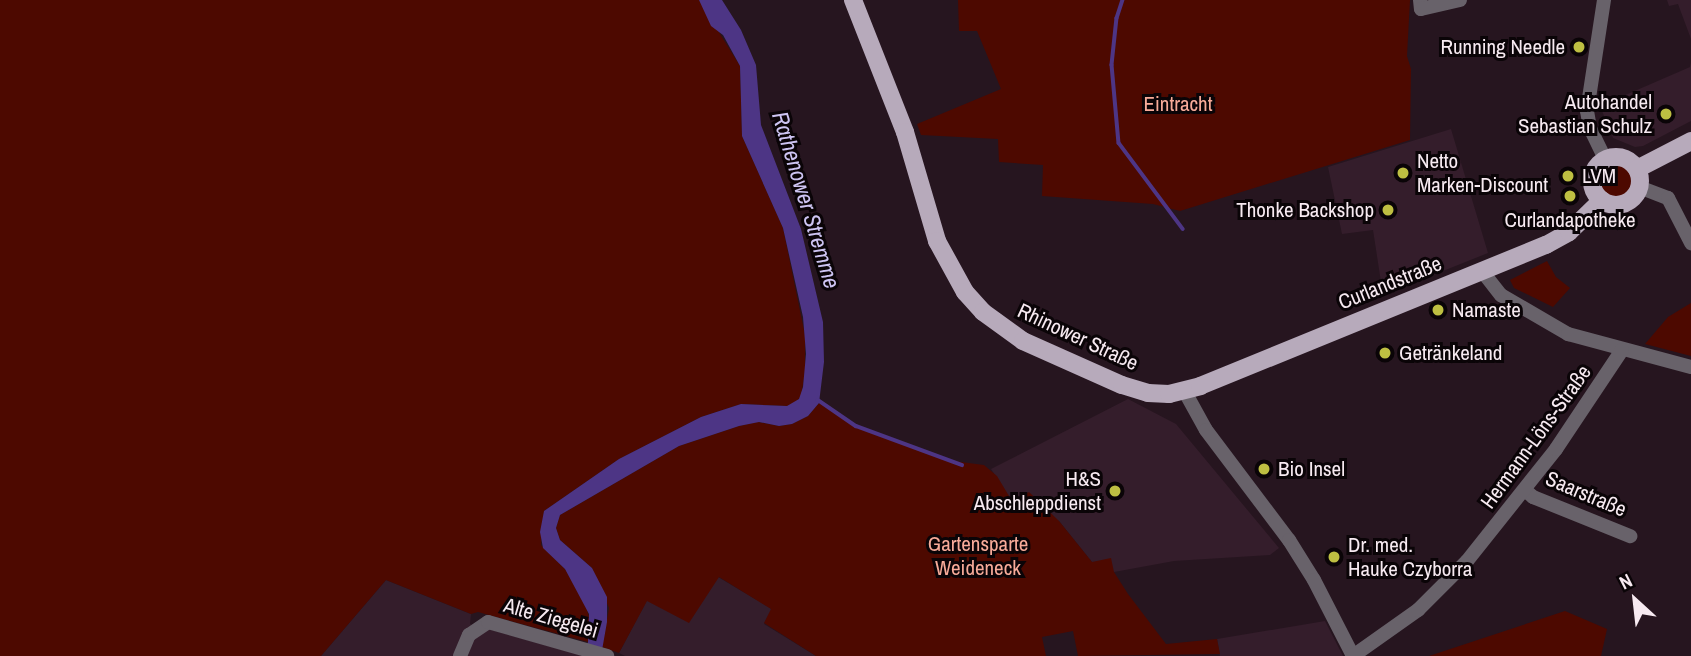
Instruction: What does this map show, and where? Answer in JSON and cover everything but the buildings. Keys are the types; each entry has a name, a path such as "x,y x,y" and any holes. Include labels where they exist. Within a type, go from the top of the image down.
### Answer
{"main road":[{"name":"Rhinower Straße","path":"853,0 905,132 937,241 965,292 983,312 1023,341 1135,389 1169,394 1185,392"},
{"path":"1638,178 1623,158 1605,159 1594,169 1592,179 1595,193 1602,200 1615,205 1624,203 1635,195 1638,178 1691,141"},
{"name":"Curlandstraße","path":"1185,392 1482,271 1569,232 1602,200"}],"street":[{"path":"1421,4 1460,0"},
{"path":"1604,0 1587,111 1590,128 1605,159"},
{"path":"1638,178 1668,198 1691,243"},
{"path":"1482,271 1501,295 1558,328 1622,350 1691,367"},
{"name":"Hermann-Löns-Straße","path":"1353,656 1398,626 1440,590 1525,490 1591,401 1622,350"},
{"path":"1185,392 1206,430 1295,549 1353,656"},
{"name":"Saarstraße","path":"1525,490 1533,497 1630,536"},
{"name":"Alte Ziegelei","path":"460,656 469,635 488,622 607,656"}],"shaded area":[{"path":"699,0 722,0 741,30 756,65 761,125 801,229 823,322 824,362 819,403 808,416 792,424 779,426 759,422 679,446 560,515 556,528 560,540 592,568 607,597 607,622 601,656 584,656 588,642 589,614 565,569 543,548 540,532 544,511 619,459 701,417 741,404 787,406 799,399 803,387 806,354 803,317 783,228 742,136 740,66 723,35 711,26"},
{"path":"1667,0 1691,0 1691,39 1678,4 1669,6"},
{"path":"1691,62 1691,121 1643,146 1635,147 1613,138 1600,106 1690,67"},
{"path":"1451,129 1488,253 1383,295 1373,230 1342,234 1328,167"},
{"path":"1128,399 1176,424 1279,548 1270,555 1174,561 1114,572 1092,562 1059,521 1012,502 991,469"},
{"path":"718,577 772,609 764,624 816,656 625,656 619,653 647,600"},
{"path":"386,580 471,614 470,624 483,630 488,629 584,656 321,656"},
{"path":"1325,621 1343,656 1220,656 1217,639"}],"green space":[{"path":"0,0 699,0 740,66 742,136 783,228 805,335 805,372 801,396 787,406 741,404 701,417 619,459 544,511 541,545 565,569 585,603 590,620 588,642 478,612 471,614 386,580 321,656 0,656"},
{"name":"Eintracht","path":"958,0 1410,0 1407,56 1411,69 1410,140 1180,211 1153,204 1042,196 1043,165 999,162 998,139 921,135 917,124 1001,89 977,31 959,31"},
{"path":"1616,165 1627,170 1632,181 1627,192 1616,197 1605,192 1600,181 1605,170"},
{"path":"1547,261 1556,277 1570,288 1553,307 1514,288 1510,280"},
{"path":"1691,303 1691,356 1645,344 1668,317"},
{"name":"Gartensparte Weideneck","path":"819,403 856,425 953,461 984,465 997,476 1012,501 1029,492 1059,521 1092,562 1111,558 1114,572 1128,594 1166,644 1217,639 1220,654 1078,656 1073,631 1042,637 1046,656 816,656 764,623 771,609 719,577 689,623 647,601 619,653 602,647 609,608 592,568 560,540 556,528 560,515 679,446 758,422 779,426 792,424 808,416"},
{"path":"1565,611 1607,629 1601,656 1429,656"}],"waterway":[{"path":"1123,0 1117,18 1112,65 1119,143 1183,229"},
{"path":"818,400 856,426 962,465"}],"place":[{"name":"Running Needle","path":"1579,47"},
{"name":"Autohandel Sebastian Schulz","path":"1666,114"},
{"name":"Netto Marken-Discount","path":"1403,173"},
{"name":"LVM","path":"1568,176"},
{"name":"Curlandapotheke","path":"1570,196"},
{"name":"Thonke Backshop","path":"1388,210"},
{"name":"Namaste","path":"1438,310"},
{"name":"Getränkeland","path":"1385,353"},
{"name":"Bio Insel","path":"1264,469"},
{"name":"H&S Abschleppdienst","path":"1115,491"},
{"name":"Dr. med. Hauke Czyborra","path":"1334,557"}],"water label":[{"name":"Rathenower Stremme","path":"806,200"}]}
